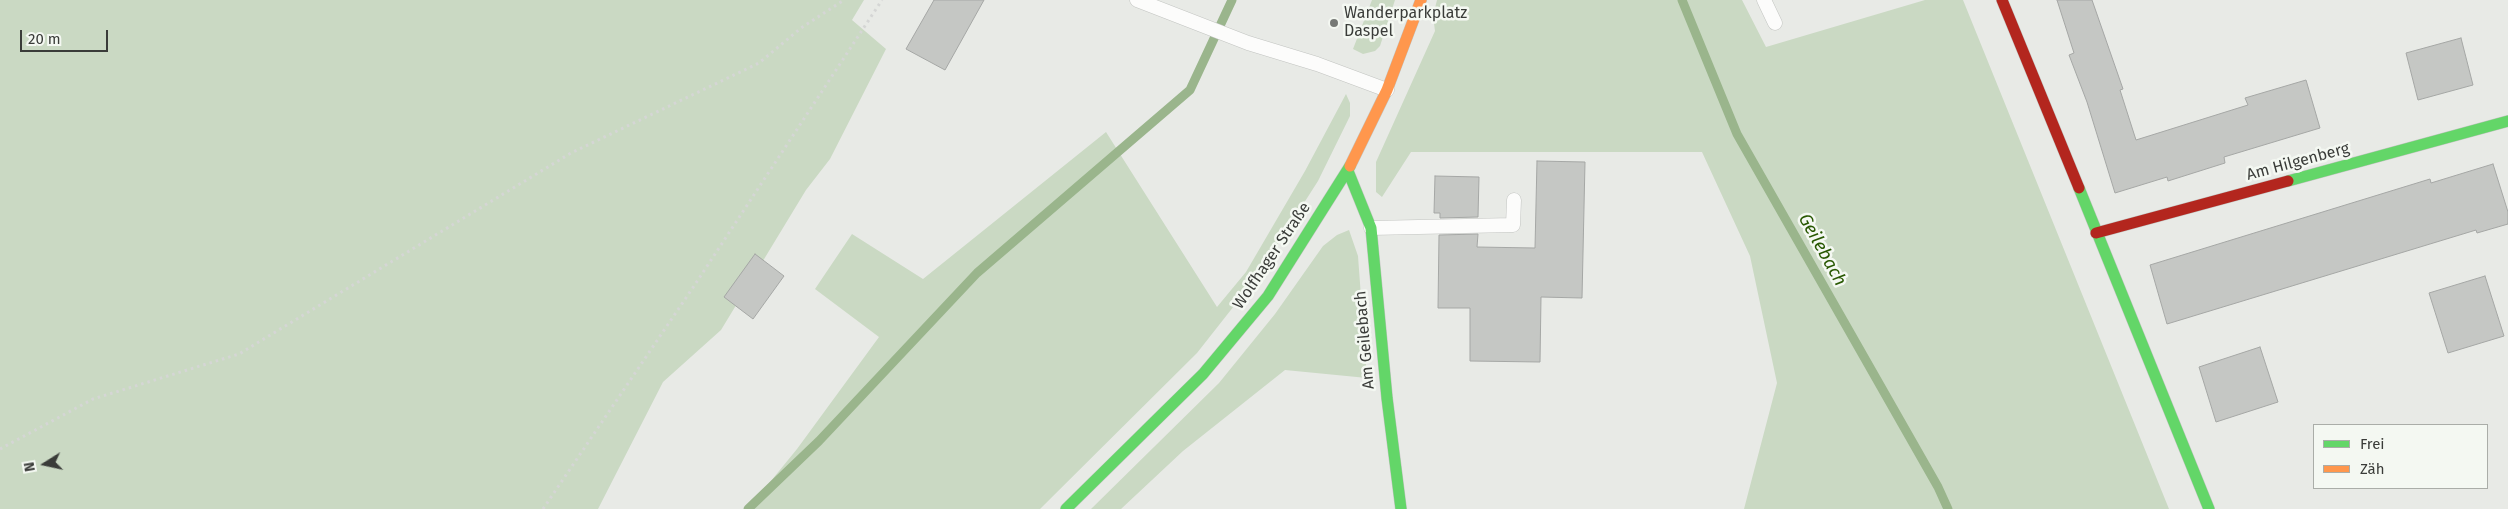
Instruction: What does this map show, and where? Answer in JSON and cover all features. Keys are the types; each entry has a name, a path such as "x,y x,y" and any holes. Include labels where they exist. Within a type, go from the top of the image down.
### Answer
{"street":[{"name":"Wolfhager Straße","path":"1066,509 1203,374 1268,296 1348,171 1387,90 1421,0"},
{"path":"2002,0 2209,509"},
{"name":"Am Hilgenberg","path":"2096,233 2508,121"},
{"name":"Am Geilebach","path":"1348,171 1371,228 1387,398 1401,509"}],"lane":[{"path":"1137,0 1248,44 1317,64 1387,90"},
{"path":"1764,0 1775,23"},
{"path":"1371,228 1513,226 1514,200"}],"path":[{"path":"0,449 93,399 239,354 571,153 759,63 801,28 844,0"},
{"path":"543,509 694,286 882,0"}],"green space":[{"path":"0,0 864,0 852,20 886,49 830,159 806,190 721,330 663,382 598,509 0,509"},
{"path":"1372,0 1395,0 1380,46 1375,51 1363,54 1353,49"},
{"path":"1437,0 1742,0 1766,47 1925,0 1963,0 2169,509 1744,509 1777,383 1750,256 1702,152 1411,152 1382,197 1376,192 1376,162 1435,31 1433,16"},
{"path":"1346,94 1350,103 1350,116 1318,181 1256,278 1197,353 1040,509 748,509 797,449 879,337 815,289 852,234 923,279 1106,132 1217,307 1246,272 1305,171"},
{"path":"1349,230 1358,256 1367,378 1285,370 1183,451 1121,509 1091,509 1219,383 1275,314 1323,246 1337,235"}],"building":[{"path":"934,0 984,0 945,70 906,49"},
{"path":"2057,0 2092,0 2123,89 2120,90 2136,140 2248,105 2245,98 2306,80 2320,128 2224,157 2225,163 2168,181 2167,177 2115,193 2087,102 2069,55 2074,53"},
{"path":"2461,38 2473,85 2418,100 2406,53"},
{"path":"1537,161 1585,162 1582,298 1541,297 1540,362 1470,361 1470,308 1438,308 1439,235 1478,234 1477,247 1535,248"},
{"path":"2493,164 2508,212 2508,224 2477,233 2476,230 2167,324 2150,265 2430,179 2431,183"},
{"path":"1435,176 1479,177 1478,217 1440,218 1440,213 1434,213"},
{"path":"755,254 784,276 753,319 724,297"},
{"path":"2485,276 2504,336 2448,353 2429,293"},
{"path":"2260,347 2278,402 2216,422 2199,367"}],"waterway":[{"path":"748,509 819,441 977,273 1190,90 1232,0"},
{"name":"Geilebach","path":"1682,0 1737,134 1938,487 1948,509"}],"traffic: fast":[{"path":"2288,181 2508,121"},
{"path":"1066,509 1203,374 1268,296 1350,166"},
{"path":"1348,171 1371,228 1387,398 1401,509"},
{"path":"2079,188 2209,509"}],"traffic: slow":[{"path":"1350,166 1387,90 1421,0"}],"traffic: jam":[{"path":"2002,0 2079,188"},
{"path":"2096,233 2288,181"}],"place":[{"name":"Wanderparkplatz Daspel","path":"1334,23"}]}
